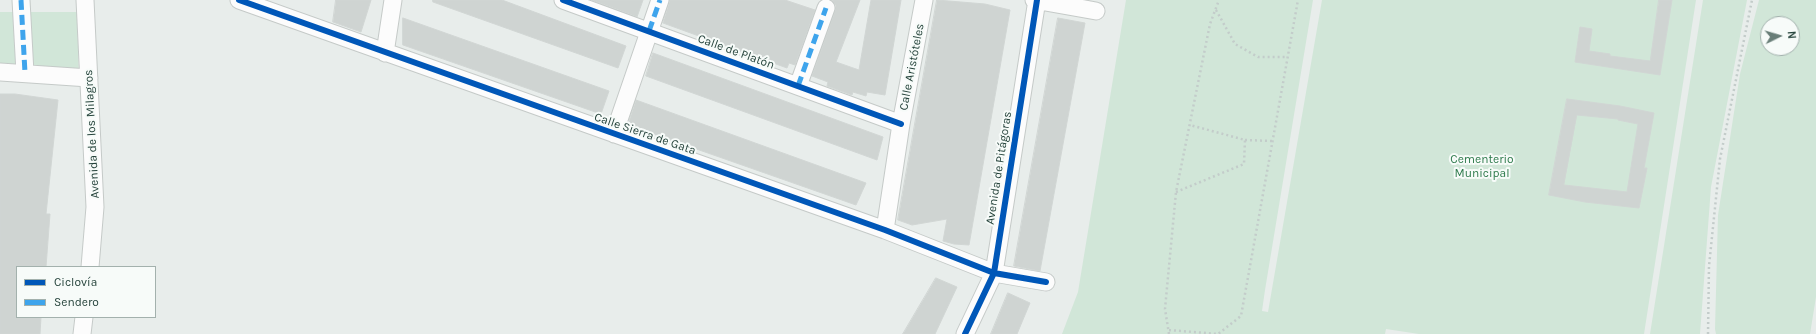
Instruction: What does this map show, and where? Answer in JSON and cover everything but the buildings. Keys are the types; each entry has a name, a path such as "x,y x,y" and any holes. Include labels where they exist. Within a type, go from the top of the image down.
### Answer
{"street":[{"path":"21,0 25,74"},
{"name":"Avenida de los Milagros","path":"86,0 88,78 95,207 90,266"},
{"name":"Calle Sierra de Gata","path":"239,0 885,230 994,273 1046,282"},
{"path":"385,53 393,0"},
{"name":"Calle de Platón","path":"563,0 901,124"},
{"path":"614,134 660,0"},
{"name":"Calle Aristóteles","path":"885,230 901,124 924,0"},
{"path":"1036,0 1096,11"},
{"name":"Avenida de Pitágoras","path":"965,334 994,273 1036,0"},
{"path":"798,86 826,8"},
{"path":"0,72 88,78"},
{"path":"82,334 84,318"}],"path":[{"path":"1169,334 1166,309 1176,192 1210,24 1219,0"},
{"path":"1169,330 1218,334 1241,316 1298,0"},
{"path":"1708,334 1709,266 1720,159 1752,0"},
{"path":"1216,10 1235,44 1258,57 1287,57"},
{"path":"1190,125 1245,140 1272,141"},
{"path":"1176,192 1244,164 1245,140"}],"green space":[{"name":"Cementerio Municipal","path":"1126,0 1313,0 1265,290 1262,311 1268,312 1322,0 1696,0 1644,334 1419,334 1386,329 1385,334 1062,334 1078,292"},
{"path":"1703,0 1747,0 1711,187 1700,334 1650,334"},
{"path":"1759,0 1816,0 1816,297 1810,334 1716,334 1718,215 1740,74"},
{"path":"0,12 77,12 79,81 0,74"}],"marked path":[{"path":"21,0 25,73"},
{"path":"649,31 660,0"},
{"path":"798,86 826,8"}],"cycle path":[{"path":"239,0 885,230 994,273 1046,282"},
{"path":"563,0 901,124"},
{"path":"965,334 994,273 1037,0"}]}
